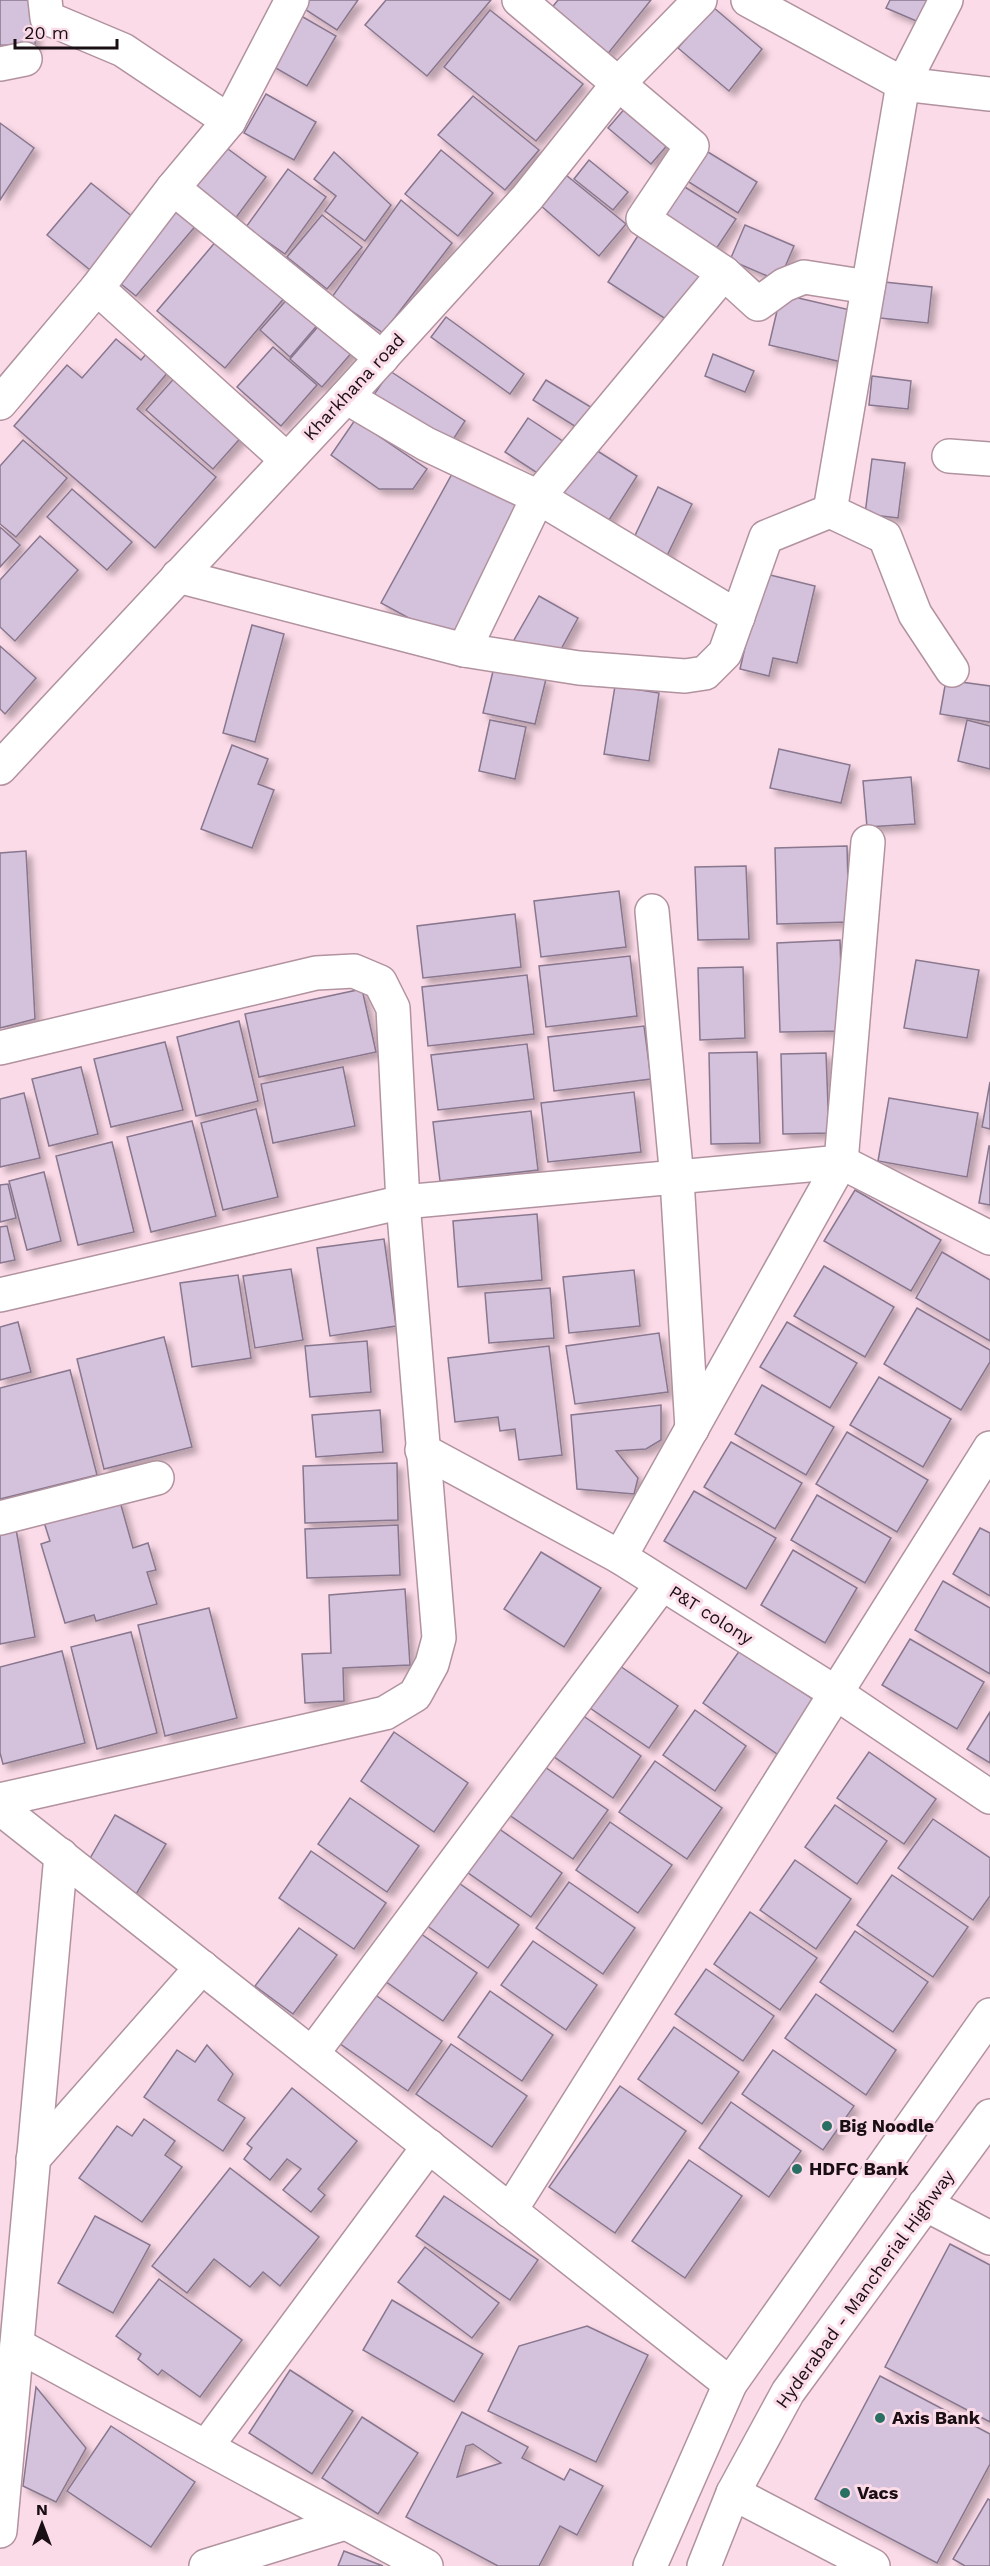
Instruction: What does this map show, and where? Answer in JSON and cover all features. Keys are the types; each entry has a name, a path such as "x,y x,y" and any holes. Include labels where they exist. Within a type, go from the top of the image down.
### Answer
{"street":[{"path":"45,0 47,18 123,50 228,121"},
{"path":"0,403 97,288 173,188 228,121 292,0"},
{"path":"519,0 692,146 643,219 724,273 758,304 784,285 804,277 868,287"},
{"name":"Kharkhana road","path":"0,768 382,358 527,198 618,84 700,0"},
{"path":"748,0 903,84 990,94"},
{"path":"830,511 903,84 946,0"},
{"path":"173,188 382,358"},
{"path":"464,650 538,496 724,273"},
{"path":"97,288 287,460"},
{"path":"346,397 426,444 538,496 738,617"},
{"path":"950,456 990,459"},
{"path":"178,576 464,650 579,668 685,676 705,673 725,653 766,537 830,511 885,537 915,614 952,670"},
{"path":"620,1557 841,1162 868,842"},
{"path":"652,911 677,1179 692,1429"},
{"path":"0,1048 316,973 354,971 380,982 393,1008 403,1202 439,1638 432,1664 415,1695 385,1713 0,1800"},
{"path":"0,1295 403,1202 677,1179 841,1162 990,1238"},
{"path":"510,2211 990,1448"},
{"name":"P&T colony","path":"422,1450 620,1557 836,1693 990,1797"},
{"path":"0,1518 157,1478"},
{"path":"312,2054 662,1584"},
{"path":"0,1808 730,2384"},
{"path":"0,2531 61,1855"},
{"path":"33,2159 202,1967"},
{"path":"651,2566 730,2384 990,2015"},
{"name":"Hyderabad - Mancherial Highway","path":"704,2566 733,2493 788,2392 990,2116"},
{"path":"206,2447 429,2146"},
{"path":"926,2204 990,2238"},
{"path":"17,2345 426,2566"},
{"path":"733,2493 873,2566"},
{"path":"206,2566 287,2553 345,2523"}],"building":[{"path":"0,0 36,0 35,46 0,45"},
{"path":"307,0 358,0 337,30 303,8"},
{"path":"386,0 491,0 427,76 365,25"},
{"path":"558,0 651,0 606,56 550,10"},
{"path":"890,0 930,0 921,23 886,8"},
{"path":"713,7 762,49 729,91 678,48"},
{"path":"490,10 583,84 536,141 444,67"},
{"path":"296,13 336,36 307,86 267,63"},
{"path":"266,94 316,122 294,160 244,133"},
{"path":"473,96 539,150 505,190 438,135"},
{"path":"627,106 670,142 651,164 608,128"},
{"path":"0,123 34,148 0,200"},
{"path":"224,146 266,177 229,227 187,196"},
{"path":"703,149 757,182 738,213 684,179"},
{"path":"441,150 493,193 458,236 405,194"},
{"path":"334,152 391,205 365,241 325,211 336,196 314,179"},
{"path":"589,160 628,192 613,210 574,179"},
{"path":"288,169 326,197 285,254 246,227"},
{"path":"566,175 626,224 599,256 540,205"},
{"path":"91,183 139,222 95,274 47,235"},
{"path":"680,184 736,219 714,252 659,216"},
{"path":"401,200 452,243 383,333 332,297"},
{"path":"173,202 198,223 136,296 111,276"},
{"path":"322,215 362,247 327,289 287,257"},
{"path":"745,225 794,246 779,281 730,260"},
{"path":"641,231 705,273 672,323 608,282"},
{"path":"223,233 291,290 225,368 157,311"},
{"path":"884,282 932,287 928,323 880,318"},
{"path":"781,294 863,313 850,364 769,345"},
{"path":"290,296 320,322 290,357 260,330"},
{"path":"446,317 524,374 510,394 431,337"},
{"path":"322,322 354,350 322,387 290,359"},
{"path":"116,339 141,360 152,347 174,365 137,409 216,477 155,548 14,426 67,365 82,378"},
{"path":"273,347 317,385 281,426 237,387"},
{"path":"713,354 754,371 745,392 705,376"},
{"path":"390,371 465,421 445,452 369,402"},
{"path":"178,374 245,433 213,469 146,410"},
{"path":"872,376 911,381 908,409 869,405"},
{"path":"546,380 594,409 581,430 533,400"},
{"path":"528,418 567,444 545,478 505,452"},
{"path":"355,420 427,469 413,489 379,489 331,455"},
{"path":"23,440 67,478 16,537 0,524 0,466"},
{"path":"588,445 637,476 602,531 553,499"},
{"path":"872,459 905,463 898,518 865,514"},
{"path":"458,463 532,503 455,643 381,603"},
{"path":"658,487 692,504 662,566 630,546"},
{"path":"72,489 132,542 107,570 47,517"},
{"path":"0,527 20,545 0,567"},
{"path":"40,536 78,570 15,641 0,627 0,580"},
{"path":"762,573 815,586 797,663 773,658 769,676 740,669"},
{"path":"539,596 578,618 555,660 510,647"},
{"path":"252,625 284,634 255,742 223,733"},
{"path":"0,646 36,678 5,714 0,709"},
{"path":"494,667 546,679 535,724 483,713"},
{"path":"946,680 990,686 990,722 940,714"},
{"path":"615,686 659,693 649,761 604,754"},
{"path":"490,720 526,727 515,779 479,771"},
{"path":"967,720 990,726 990,769 958,761"},
{"path":"232,745 268,759 258,784 274,790 252,848 201,829"},
{"path":"779,749 850,765 841,803 770,788"},
{"path":"911,777 915,824 867,827 863,781"},
{"path":"847,846 849,922 777,924 775,848"},
{"path":"26,851 35,1019 0,1028 0,853"},
{"path":"746,866 749,939 698,940 695,867"},
{"path":"619,891 626,947 541,957 534,901"},
{"path":"515,914 521,967 423,978 417,926"},
{"path":"840,940 843,1031 780,1032 777,943"},
{"path":"630,956 637,1016 546,1027 539,966"},
{"path":"916,960 979,970 967,1038 904,1028"},
{"path":"743,967 745,1038 700,1040 698,968"},
{"path":"527,975 534,1034 428,1046 422,987"},
{"path":"362,989 376,1052 259,1077 245,1014"},
{"path":"239,1021 258,1101 196,1116 177,1037"},
{"path":"644,1026 651,1079 554,1091 548,1037"},
{"path":"165,1042 183,1110 111,1127 94,1059"},
{"path":"527,1044 534,1099 438,1110 431,1055"},
{"path":"757,1052 760,1143 711,1144 709,1053"},
{"path":"826,1053 829,1133 783,1134 781,1054"},
{"path":"81,1067 98,1134 49,1146 32,1079"},
{"path":"343,1067 355,1126 273,1143 261,1084"},
{"path":"990,1082 990,1129 982,1127"},
{"path":"634,1092 641,1152 548,1162 541,1103"},
{"path":"24,1093 40,1158 0,1167 0,1099"},
{"path":"889,1098 978,1113 967,1177 878,1161"},
{"path":"256,1109 278,1197 223,1210 201,1123"},
{"path":"531,1111 538,1170 440,1181 433,1122"},
{"path":"192,1121 216,1216 151,1232 127,1137"},
{"path":"112,1142 134,1232 78,1245 56,1156"},
{"path":"990,1146 990,1205 979,1203"},
{"path":"44,1172 61,1241 27,1250 9,1181"},
{"path":"8,1184 16,1218 0,1222 0,1185"},
{"path":"855,1190 941,1240 911,1291 824,1241"},
{"path":"537,1214 542,1280 458,1287 453,1221"},
{"path":"7,1226 15,1260 0,1263 0,1227"},
{"path":"384,1239 396,1326 330,1336 317,1248"},
{"path":"942,1252 990,1280 990,1341 916,1298"},
{"path":"824,1266 894,1307 865,1357 794,1316"},
{"path":"291,1269 303,1340 255,1348 243,1276"},
{"path":"634,1270 640,1326 569,1333 563,1277"},
{"path":"238,1275 251,1358 192,1367 180,1283"},
{"path":"550,1288 554,1338 489,1343 485,1293"},
{"path":"917,1308 990,1350 990,1362 961,1410 884,1364"},
{"path":"18,1322 31,1372 0,1380 0,1327"},
{"path":"787,1322 857,1363 830,1408 760,1367"},
{"path":"659,1333 668,1392 575,1404 566,1346"},
{"path":"164,1337 192,1447 104,1469 77,1359"},
{"path":"367,1341 371,1392 310,1397 305,1346"},
{"path":"549,1346 562,1455 519,1460 515,1429 500,1431 498,1417 455,1422 448,1358"},
{"path":"70,1370 97,1475 0,1499 0,1388"},
{"path":"879,1377 951,1419 923,1467 850,1425"},
{"path":"762,1385 834,1427 806,1475 735,1434"},
{"path":"661,1405 661,1440 646,1449 616,1451 638,1478 634,1494 577,1489 571,1415"},
{"path":"380,1410 383,1452 316,1457 312,1415"},
{"path":"847,1432 928,1480 897,1532 816,1484"},
{"path":"731,1442 802,1483 775,1529 704,1487"},
{"path":"397,1463 398,1520 305,1523 303,1466"},
{"path":"694,1491 776,1538 746,1589 664,1541"},
{"path":"817,1495 891,1538 865,1583 791,1540"},
{"path":"119,1498 133,1548 148,1543 156,1570 147,1572 157,1604 96,1621 94,1615 65,1623 41,1544 50,1541 43,1519"},
{"path":"398,1525 400,1575 307,1578 305,1529"},
{"path":"980,1528 990,1533 990,1596 953,1574"},
{"path":"16,1529 35,1637 0,1644 0,1532"},
{"path":"793,1550 857,1588 825,1643 761,1605"},
{"path":"541,1552 601,1588 564,1647 504,1609"},
{"path":"943,1581 990,1608 990,1674 915,1630"},
{"path":"405,1589 410,1665 343,1668 344,1701 305,1703 302,1654 331,1653 329,1595"},
{"path":"209,1608 237,1718 165,1736 138,1625"},
{"path":"131,1632 157,1733 97,1749 71,1647"},
{"path":"910,1639 984,1682 957,1729 882,1685"},
{"path":"740,1650 817,1702 780,1756 703,1703"},
{"path":"62,1651 85,1743 3,1764 0,1753 0,1667"},
{"path":"620,1666 678,1706 649,1748 590,1708"},
{"path":"695,1710 746,1746 715,1791 663,1755"},
{"path":"990,1712 990,1763 967,1749"},
{"path":"579,1713 641,1756 613,1798 550,1754"},
{"path":"394,1732 468,1783 434,1832 361,1781"},
{"path":"869,1752 936,1799 904,1844 837,1798"},
{"path":"536,1761 608,1810 573,1859 502,1810"},
{"path":"655,1761 722,1808 687,1859 619,1812"},
{"path":"350,1798 419,1846 387,1892 318,1844"},
{"path":"835,1805 887,1841 857,1884 805,1847"},
{"path":"115,1815 166,1844 135,1896 85,1867"},
{"path":"933,1819 990,1858 990,1896 973,1920 898,1868"},
{"path":"610,1822 672,1865 638,1913 576,1870"},
{"path":"495,1826 562,1873 531,1917 464,1870"},
{"path":"311,1851 386,1903 354,1949 279,1898"},
{"path":"795,1860 851,1899 816,1949 760,1910"},
{"path":"892,1875 968,1927 933,1977 857,1925"},
{"path":"453,1879 519,1925 488,1968 423,1923"},
{"path":"569,1882 635,1928 603,1974 536,1928"},
{"path":"750,1912 817,1958 780,2010 714,1964"},
{"path":"299,1928 337,1955 293,2014 255,1986"},
{"path":"414,1929 477,1973 443,2021 379,1977"},
{"path":"855,1931 928,1982 893,2032 820,1982"},
{"path":"533,1941 597,1985 566,2030 501,1985"},
{"path":"706,1969 774,2016 743,2061 675,2014"},
{"path":"490,1991 553,2035 522,2081 458,2037"},
{"path":"371,1992 442,2041 408,2091 336,2041"},
{"path":"816,1994 896,2050 866,2095 785,2038"},
{"path":"674,2027 739,2072 702,2124 638,2079"},
{"path":"451,2044 527,2096 492,2147 416,2094"},
{"path":"207,2045 233,2074 218,2100 245,2118 223,2151 144,2097 177,2050 195,2062"},
{"path":"773,2050 854,2106 823,2150 742,2094"},
{"path":"620,2086 686,2131 615,2233 549,2187"},
{"path":"292,2088 357,2141 318,2189 325,2195 311,2212 283,2190 301,2169 287,2159 270,2180 244,2159 252,2148 247,2144"},
{"path":"731,2102 801,2151 769,2197 699,2148"},
{"path":"144,2119 175,2141 165,2155 182,2167 142,2222 79,2178 117,2126 132,2136"},
{"path":"689,2160 742,2196 685,2278 632,2241"},
{"path":"230,2168 319,2237 280,2286 263,2272 250,2287 214,2259 187,2293 152,2266"},
{"path":"444,2196 538,2260 510,2300 416,2236"},
{"path":"95,2216 150,2245 113,2313 58,2283"},
{"path":"950,2244 990,2265 990,2422 885,2367"},
{"path":"425,2247 499,2303 472,2338 398,2282"},
{"path":"159,2279 242,2340 200,2397 162,2370 158,2375 138,2359 141,2354 116,2336"},
{"path":"392,2300 483,2354 454,2402 363,2350"},
{"path":"587,2326 648,2355 596,2462 488,2411 519,2346"},
{"path":"290,2370 353,2411 312,2474 249,2433"},
{"path":"880,2376 990,2434 990,2464 937,2563 815,2499"},
{"path":"36,2387 86,2448 56,2502 23,2486"},
{"path":"462,2412 528,2447 522,2458 564,2480 570,2469 603,2486 577,2535 560,2526 539,2566 498,2566 406,2517","holes":["473,2444 501,2463 457,2477 466,2446"]},
{"path":"362,2417 418,2453 378,2514 322,2478"},
{"path":"111,2426 195,2482 151,2547 67,2491"},
{"path":"988,2499 990,2500 990,2566 965,2566 953,2559"},
{"path":"344,2551 383,2566 338,2566"}],"place":[{"name":"Big Noodle","path":"827,2126"},
{"name":"HDFC Bank","path":"797,2169"},
{"name":"Axis Bank","path":"880,2418"},
{"name":"Vacs","path":"845,2493"}]}
